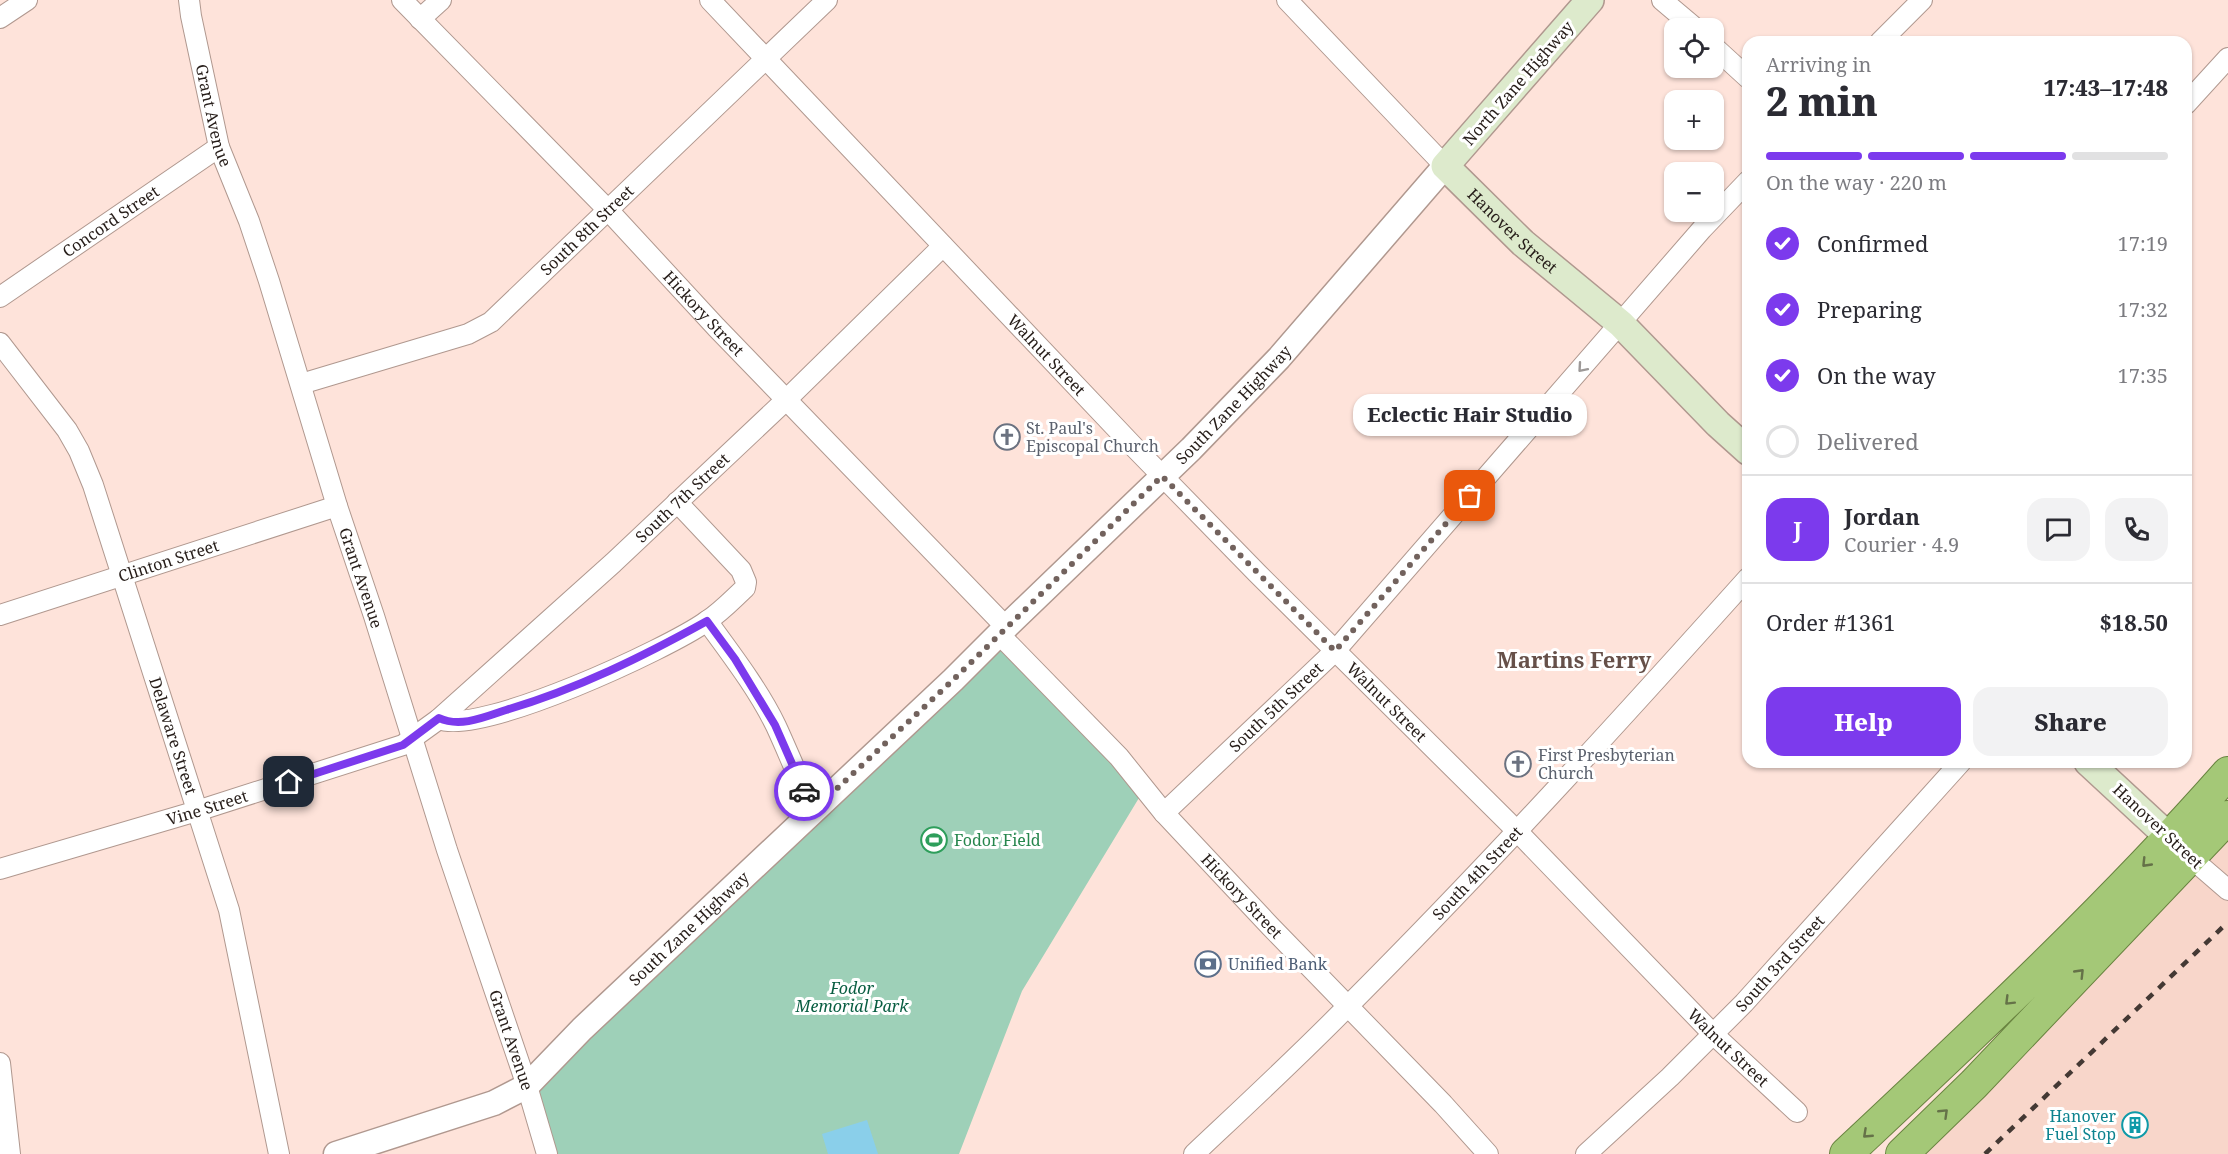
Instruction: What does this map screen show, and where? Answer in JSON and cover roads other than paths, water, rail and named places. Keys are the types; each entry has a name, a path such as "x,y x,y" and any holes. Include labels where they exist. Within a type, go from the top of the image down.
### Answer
{"highway":[{"path":"1902,1154 1974,1084 2181,848 2228,773"},
{"path":"1846,1154 1996,1013 2181,848 2228,817"}],"main road":[{"name":"North Zane Highway","path":"1445,166 1590,0"},
{"name":"Hanover Street","path":"1445,166 1523,243 1621,324 1742,446"},
{"name":"Hanover Street","path":"2094,768 2181,848"}],"street":[{"path":"0,18 27,0"},
{"name":"Grant Avenue","path":"189,0 219,147 249,221 411,740 527,1086 547,1154"},
{"name":"Hickory Street","path":"402,0 608,210 716,327 787,399 1119,757 1164,813 1443,1104 1488,1154"},
{"path":"420,19 441,0"},
{"name":"Walnut Street","path":"710,0 1162,476 1517,831 1713,1034 1797,1112"},
{"name":"South 8th Street","path":"301,384 479,329 503,313 827,0"},
{"name":"Hanover Street","path":"1287,0 1445,166"},
{"path":"1662,0 1683,18"},
{"path":"1886,36 1922,0"},
{"path":"1724,56 1742,73"},
{"path":"2192,97 2228,58"},
{"name":"Concord Street","path":"0,297 219,147"},
{"name":"South Zane Highway","path":"336,1154 494,1102 527,1086 582,1029 953,680 1162,476 1279,358 1445,166"},
{"name":"South 5th Street","path":"1164,813 1335,651 1702,230 1742,187"},
{"name":"South 7th Street","path":"411,740 439,718 613,563 787,399 943,246"},
{"name":"Delaware Street","path":"0,343 42,396 79,451 93,485 229,910 279,1154"},
{"path":"439,718 453,722 474,720 547,698 620,667 707,621 745,588 746,582 741,570 677,502"},
{"name":"Clinton Street","path":"0,615 337,506"},
{"name":"South 4th Street","path":"1194,1154 1348,1007 1604,739 1742,585"},
{"path":"707,621 735,659 775,725 798,780 814,810"},
{"name":"Vine Street","path":"0,869 197,811 403,745 411,740"},
{"name":"South 3rd Street","path":"1586,1154 1670,1077 1751,995 1956,768"},
{"name":"Hanover Street","path":"2181,848 2228,890"},
{"path":"0,1063 10,1154"}],"water":[{"path":"867,1120 878,1154 828,1154 822,1134"}],"railway":[{"path":"1985,1154 2228,922"}],"place":[{"name":"St. Paul's Episcopal Church","path":"1007,437"},
{"name":"Eclectic Hair Studio","path":"1470,496"},
{"name":"First Presbyterian Church","path":"1518,764"},
{"name":"Fodor Field","path":"934,840"},
{"name":"Unified Bank","path":"1208,964"},
{"name":"Hanover Fuel Stop","path":"2135,1125"}],"district":[{"name":"Martins Ferry","path":"1574,659"}],"park label":[{"name":"Fodor Memorial Park","path":"852,997"}]}
